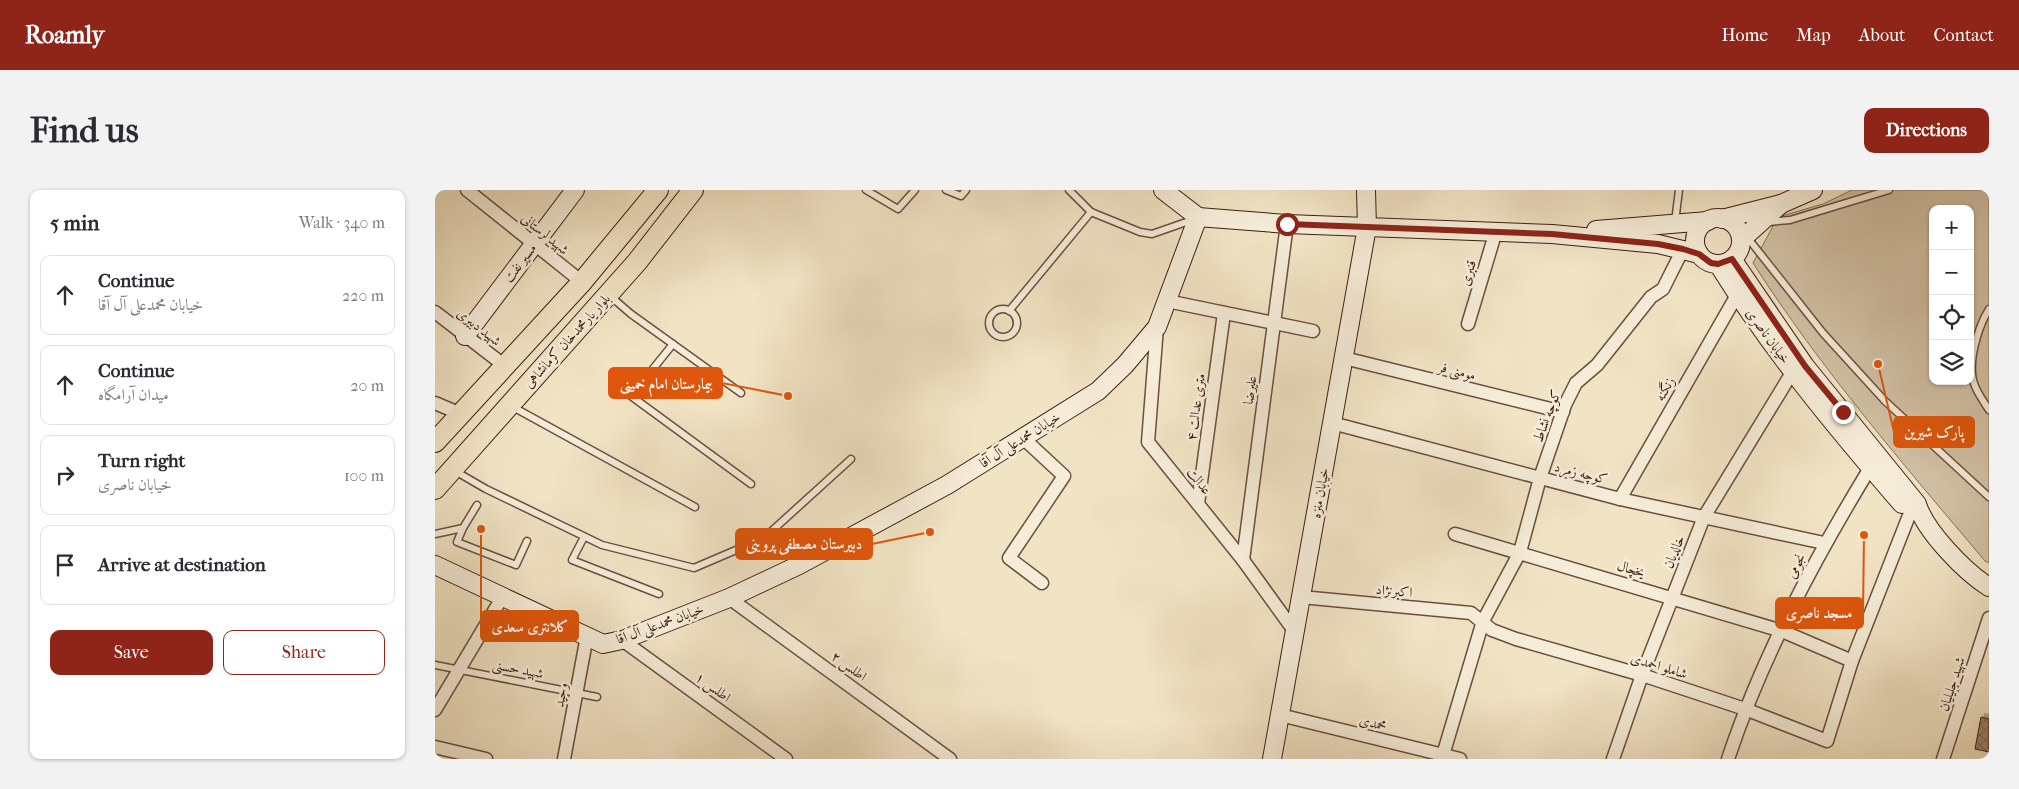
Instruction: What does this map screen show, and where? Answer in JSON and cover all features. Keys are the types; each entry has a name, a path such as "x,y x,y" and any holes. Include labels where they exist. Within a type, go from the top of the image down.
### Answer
{"main road":[{"name":"بلوار یارمحمدخان کرمانشاهی","path":"435,488 647,250 693,190"},
{"name":"بلوار یارمحمدخان کرمانشاهی","path":"435,442 623,235 651,193"},
{"path":"651,193 652,209 657,216 674,216"},
{"path":"623,235 635,232 643,234 647,250"}],"street":[{"name":"شهید لرستانی","path":"467,190 582,282"},
{"name":"مسیر نفت","path":"465,336 575,190"},
{"path":"1163,190 1198,217 1287,224 1552,234 1691,251 1704,259 1725,261 1737,254 1743,237 1781,204"},
{"name":"خیابان منزه","path":"1272,759 1367,227 1366,190"},
{"path":"1552,234 1715,220 1781,204 1813,190"},
{"name":"خیابان محمدعلی آل آقا","path":"435,565 603,644 622,640 729,598 799,565 938,490 1098,391 1125,365 1157,327 1198,217"},
{"path":"1715,220 1735,226 1743,237"},
{"path":"1691,251 1697,232 1715,220"},
{"name":"علیرضا","path":"1243,560 1287,224"},
{"name":"قنبری","path":"1468,324 1496,231"},
{"name":"کوچه نشاط","path":"1443,755 1483,622 1520,552 1540,478 1563,412 1576,383 1597,365 1651,297 1663,289 1691,251"},
{"name":"خیابان ناصری","path":"1725,261 1737,295 1793,371 1870,468 1916,511"},
{"name":"خیابان ناصری","path":"1725,261 1916,511 1961,566 1989,586"},
{"name":"زنگنه","path":"1619,498 1737,295"},
{"path":"1167,301 1313,332"},
{"name":"شهید دبیری","path":"435,312 505,366"},
{"name":"۴ متری عدالت","path":"1198,504 1224,313"},
{"name":"عدالت","path":"1157,327 1148,442 1243,560 1295,632"},
{"name":"مومنی فر","path":"1344,358 1563,412"},
{"name":"خالدیان","path":"1613,759 1642,675 1704,517 1793,371"},
{"path":"435,403 461,414"},
{"name":"کوچه زمرد","path":"1332,423 1619,498 1824,543"},
{"path":"1023,438 1064,476 1009,558 1042,582"},
{"name":"نجومی","path":"1728,759 1745,708 1824,543 1870,468"},
{"path":"1852,661 1916,511"},
{"name":"یخچال","path":"1455,534 1672,596 1782,631 1852,661"},
{"path":"435,710 503,596"},
{"name":"اکبرنژاد","path":"1301,597 1471,613 1483,622"},
{"name":"اطلس ۲","path":"729,598 951,759"},
{"name":"شهید جلیلیان","path":"1943,759 1989,618"},
{"name":"شاملو احمدی","path":"1483,622 1492,630 1516,640 1642,675 1745,708 1827,741 1852,661"},
{"name":"وحید","path":"564,759 587,636"},
{"name":"اطلس ۱","path":"622,640 786,759"},
{"name":"محمدی","path":"1279,715 1460,759"},
{"path":"435,747 485,759"}],"lane":[{"path":"866,190 898,209 915,190"},
{"path":"946,190 961,196 966,190"},
{"path":"1069,190 1091,212 1140,232 1151,234 1198,217"},
{"path":"1675,224 1679,190"},
{"path":"1759,223 1791,220 1889,190"},
{"path":"1009,311 1091,212"},
{"path":"1743,237 1823,333 1885,401 1989,497"},
{"path":"608,295 741,393"},
{"path":"1000,309 1009,311 1016,318 1016,328 1010,336 995,336 988,324 991,314 1000,309"},
{"path":"1989,309 1982,322 1974,348 1972,375 1974,384 1989,410"},
{"path":"673,344 631,396 751,484"},
{"path":"509,405 695,507"},
{"path":"452,470 486,489 602,545 694,568 764,538 851,459"},
{"path":"477,505 457,542 515,565 527,542"},
{"path":"435,534 463,528"},
{"path":"585,537 572,560 659,594"},
{"name":"شهید حسنی","path":"435,665 597,697"}],"shaded area":[{"path":"1852,190 1989,190 1989,563 1985,561 1864,416 1807,341 1753,263 1778,217 1823,204"}],"building":[{"path":"1981,717 1989,719 1989,752 1975,749"}],"place":[{"name":"پارک شیرین","path":"1878,364"},
{"name":"بیمارستان امام خمینی","path":"788,396"},
{"name":"کلانتری سعدی","path":"481,529"},
{"name":"دبیرستان مصطفی پروینی","path":"930,532"},
{"name":"مسجد ناصری","path":"1864,535"}],"route":[{"path":"1287,224 1552,234 1658,244 1699,254 1711,263 1718,264 1732,259 1805,366 1843,412"}]}
